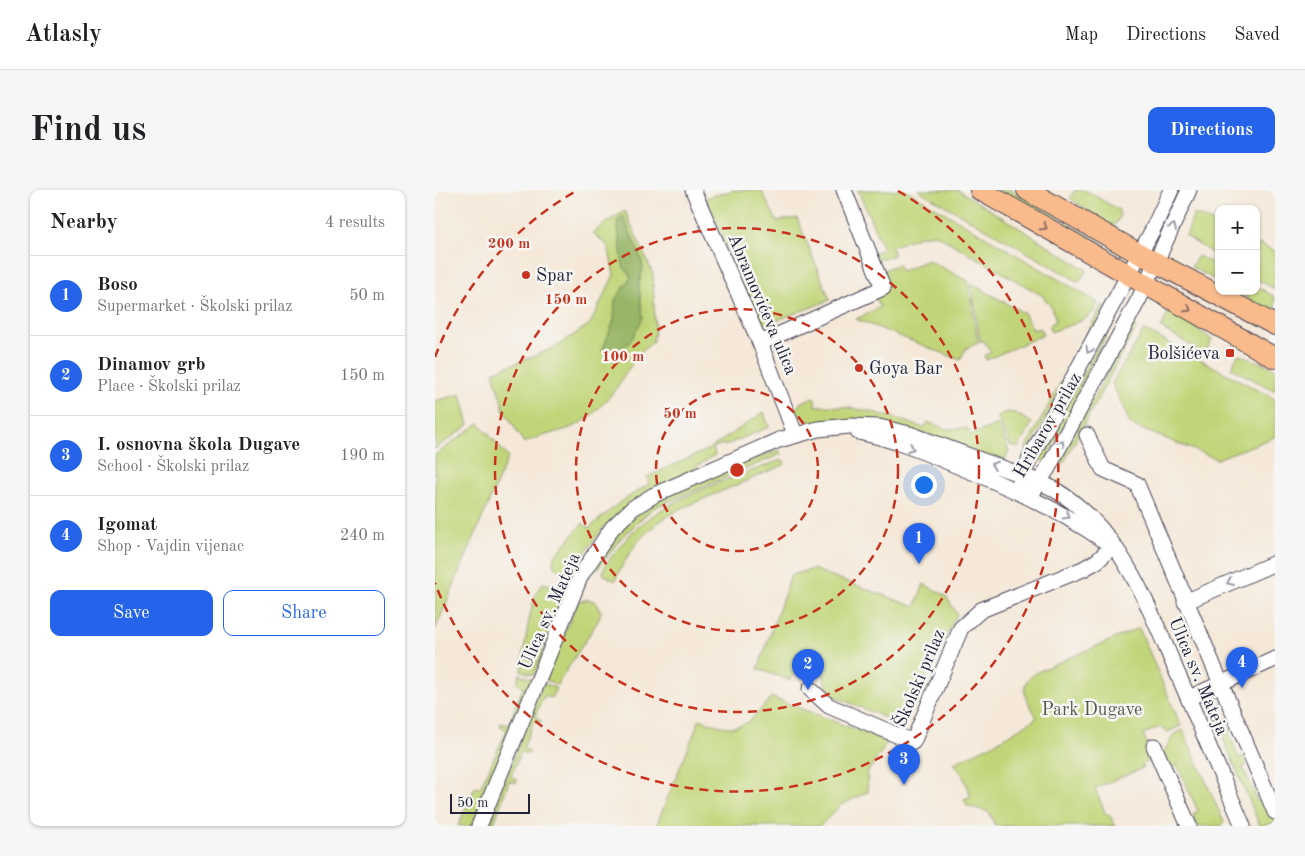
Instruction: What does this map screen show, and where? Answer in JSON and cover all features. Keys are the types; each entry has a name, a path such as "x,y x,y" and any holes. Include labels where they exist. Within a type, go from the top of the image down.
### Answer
{"main road":[{"path":"980,190 1275,358"},
{"path":"1027,190 1148,259 1275,325"}],"street":[{"name":"Abramovićeva ulica","path":"693,190 760,343 795,434"},
{"path":"760,343 883,288 844,190"},
{"path":"1148,259 1171,190"},
{"path":"1138,280 1148,259 1189,190"},
{"name":"Hribarov prilaz","path":"1138,280 1040,482 1033,491 1024,494 1020,486 1022,476 1138,280"},
{"name":"Ulica sv. Mateja","path":"479,826 576,586 587,564 606,536 633,508 654,495 748,452 795,434 830,427 863,426 890,429 1040,482 1059,492 1100,526 1137,582 1243,826"},
{"name":"Ulica sv. Mateja","path":"830,427 862,433 905,446 1024,494 1063,513 1113,546"},
{"path":"1087,435 1103,469 1137,484 1185,602 1275,812"},
{"name":"Školski prilaz","path":"810,689 829,706 913,742 961,628 971,617 992,605 1083,569 1097,561 1113,546"},
{"path":"1185,602 1275,563"},
{"path":"1189,698 1275,659"},
{"path":"1154,746 1189,826"}],"green space":[{"path":"734,190 761,190 777,221 797,218 830,300 762,326 705,198"},
{"path":"858,190 906,190 1097,302 1096,308 1079,322 1051,332 1049,326 1056,320 1051,307 1043,296 935,234 920,236 891,247 894,255 884,259 877,258 873,253 883,249"},
{"path":"918,190 958,190 1087,270 1079,282"},
{"path":"997,190 1011,190 1102,243 1100,247 1041,212"},
{"path":"1075,190 1085,190 1119,210 1120,217 1112,229 1070,198"},
{"path":"625,211 653,274 655,330 653,342 638,356 612,393 588,418 574,426 524,443 504,410 493,372 554,348 590,324 614,275 608,246 593,233"},
{"path":"1194,214 1215,223 1215,255 1186,236"},
{"path":"623,216 641,258 643,268 639,285 643,318 632,339 620,352 605,355 602,351 614,320 615,300 631,277 623,266 617,221"},
{"path":"1260,245 1275,251 1275,289 1260,281"},
{"path":"1198,256 1215,264 1215,280 1191,267"},
{"path":"928,260 968,281 978,343 966,348 960,360 856,319 880,307 876,298 884,270 898,264 901,271"},
{"path":"971,283 1025,314 1032,330 1040,328 1043,335 986,360 984,356 991,352 983,340 980,342"},
{"path":"1260,288 1275,297 1275,315 1242,295 1260,295"},
{"path":"1102,305 1105,306 1027,453 1026,447"},
{"path":"1169,310 1212,340 1206,352 1202,352 1161,328"},
{"path":"1116,313 1118,314 1080,386 1073,408 1044,462 1038,458"},
{"path":"1134,323 1137,326 1064,462 1056,468"},
{"path":"1144,330 1275,399 1275,437 1217,459 1131,425 1112,383"},
{"path":"1238,354 1275,368 1275,391 1231,368"},
{"path":"461,394 469,425 435,449 435,401"},
{"path":"812,398 815,399 816,406 858,409 924,428 928,422 946,429 967,428 971,435 998,424 1009,451 1003,464 840,421 809,422 800,416 797,409 800,403"},
{"path":"764,412 769,427 724,446 723,444 713,448 715,455 616,516 600,532 571,572 563,572 556,568 553,563 554,557 583,523 589,528 619,503 649,484 647,477 709,449"},
{"path":"1006,412 1015,413 1032,423 1018,448 1010,445 997,416"},
{"path":"479,423 508,457 435,630 435,455"},
{"path":"779,450 781,454 653,508 621,538 598,569 592,570 616,536 646,508 694,482"},
{"path":"781,460 785,462 784,465 680,509 668,516 649,531 634,547 615,581 603,574 606,565 632,533 670,505 713,485"},
{"path":"813,569 915,607 924,584 946,596 957,614 903,725 828,694 824,676 817,667 800,667 789,680 758,669 791,575"},
{"path":"543,583 558,587 562,598 534,675 521,671 531,610 538,589"},
{"path":"588,599 596,602 601,612 598,621 557,685 544,679 578,602"},
{"name":"Park Dugave","path":"1139,628 1181,726 1168,732 1160,727 1143,734 1154,760 1142,764 1143,768 1095,788 1105,813 1111,817 1115,826 995,826 989,812 967,806 964,799 971,796 962,774 954,763 997,742 1037,718 1026,697 1025,686 1027,681 1041,670"},
{"path":"519,674 532,679 472,826 458,826 475,787 480,788 507,730 500,726 501,723 509,725 523,687 517,684"},
{"path":"543,683 556,688 551,698 544,696 535,716 542,722 534,721 523,748 530,752 527,754 521,752 511,776 518,781 516,783 509,781 493,826 490,826 494,807"},
{"path":"771,697 888,742 867,773 868,792 841,805 820,826 656,826 700,719 724,726 740,726 755,716"},
{"path":"1224,702 1218,707 1226,728 1233,726 1234,730 1228,732 1239,758 1244,756 1248,764 1243,767 1253,790 1259,788 1261,791 1254,794 1257,801 1266,799 1275,823 1260,826 1210,708"},
{"path":"1183,730 1224,822 1220,826 1197,826 1193,814 1198,811 1177,765 1169,768 1163,753 1174,734"}],"place":[{"name":"Spar","path":"526,275"},
{"name":"Bolšićeva","path":"1230,353"},
{"name":"Goya Bar","path":"859,368"},
{"name":"Boso","path":"919,564"},
{"name":"Igomat","path":"1242,688"},
{"name":"Dinamov grb","path":"808,690"},
{"name":"I. osnovna škola Dugave","path":"904,785"}]}
